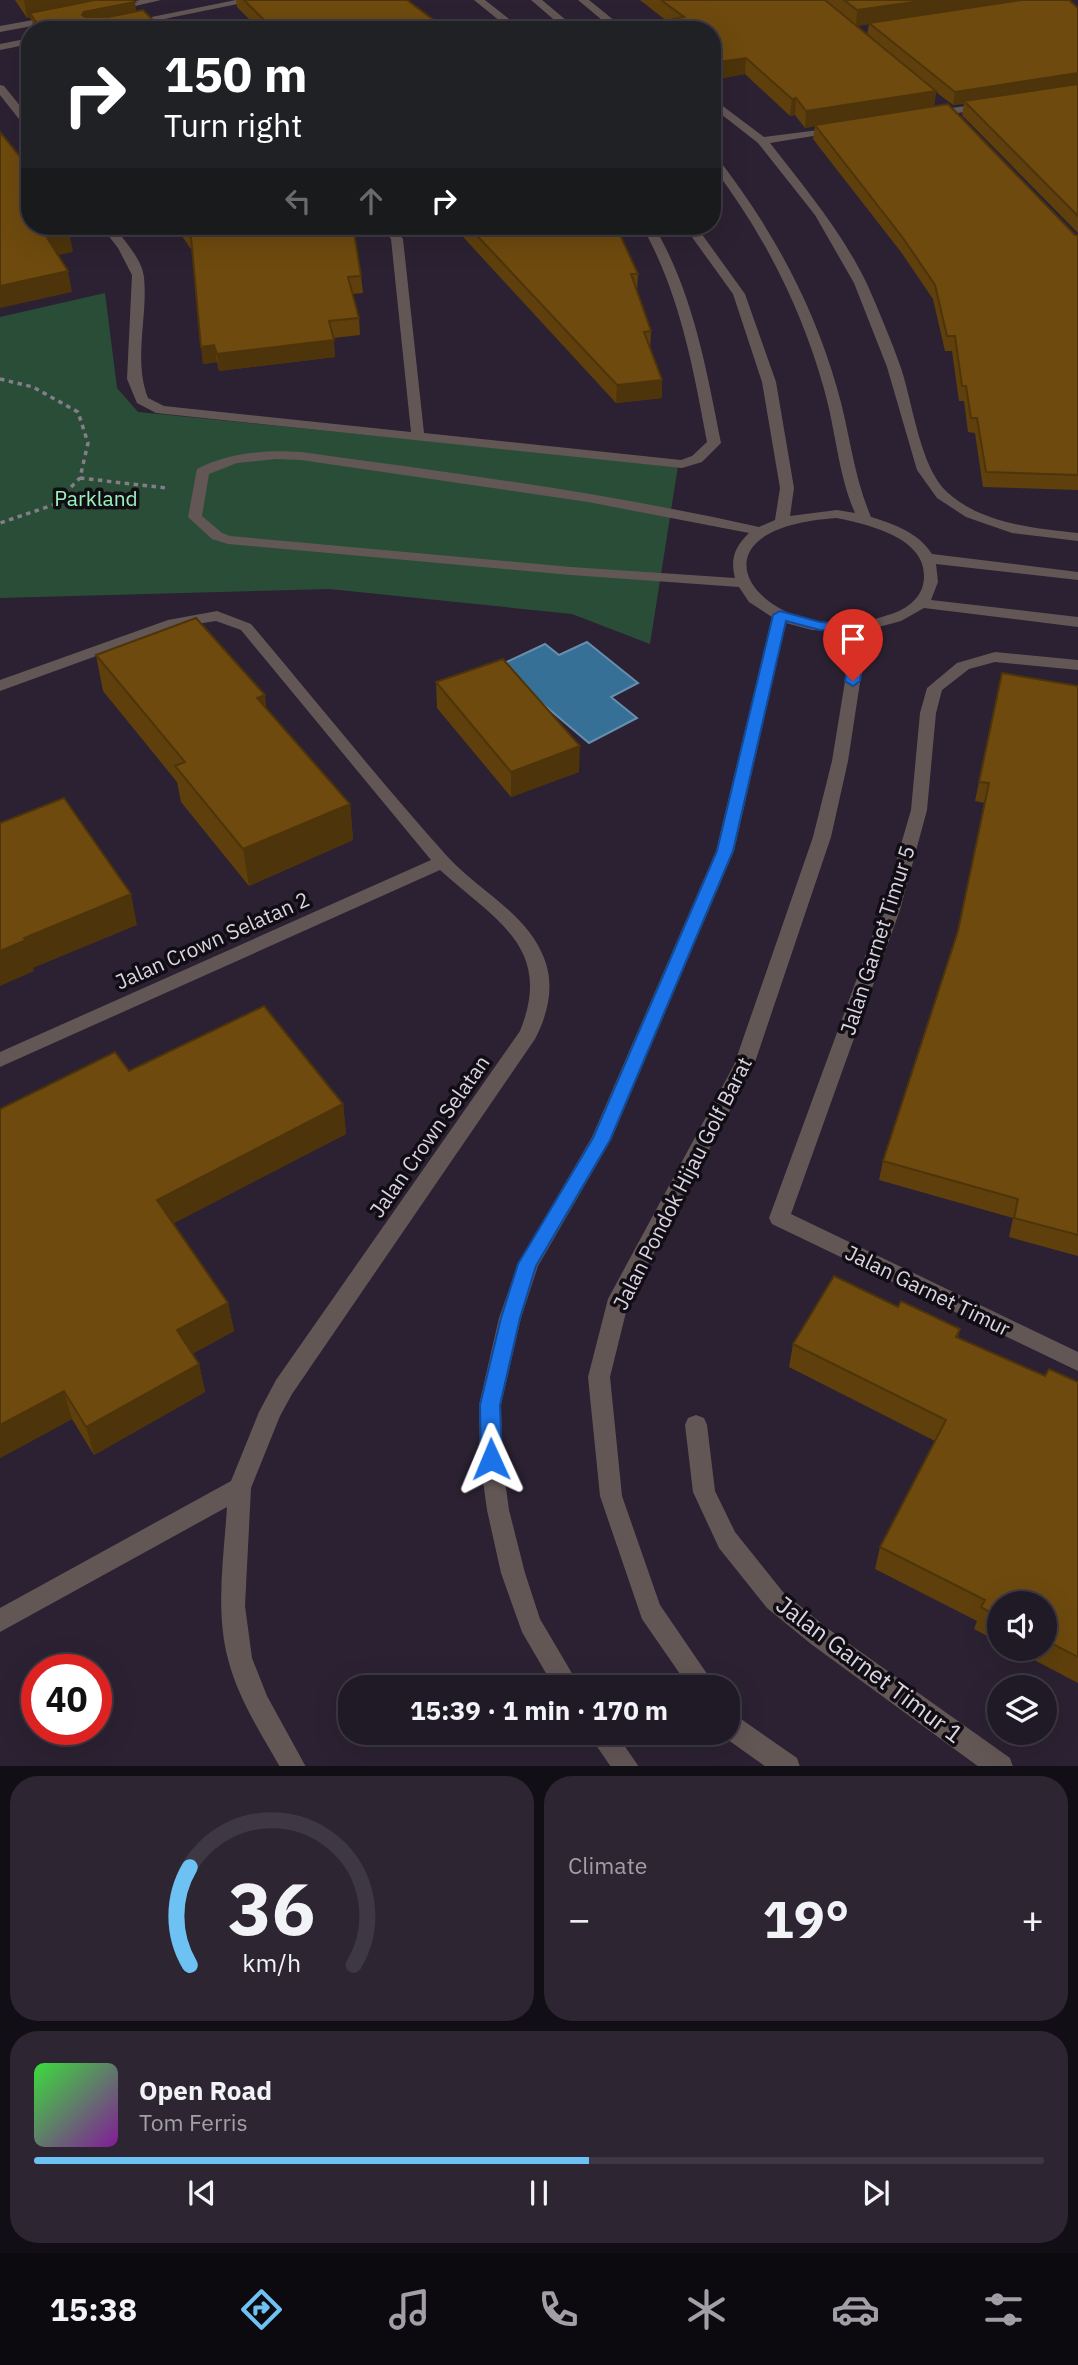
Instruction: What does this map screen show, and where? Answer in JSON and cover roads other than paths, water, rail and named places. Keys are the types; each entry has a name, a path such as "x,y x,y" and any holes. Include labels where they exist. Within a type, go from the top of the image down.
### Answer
{"street":[{"path":"104,10 156,0"},
{"path":"140,21 252,0"},
{"path":"479,0 506,21"},
{"path":"536,0 562,21"},
{"path":"583,0 610,21"},
{"path":"43,21 65,17"},
{"path":"0,29 21,25"},
{"path":"0,47 21,43"},
{"path":"0,88 21,115"},
{"path":"939,103 958,121"},
{"path":"922,116 1001,103"},
{"path":"721,108 762,141 820,214 860,283 894,367 924,470 942,495 971,514 1017,530 1078,537"},
{"path":"762,141 855,126"},
{"path":"721,169 739,190 779,257 794,292 829,381 851,486 865,519"},
{"path":"114,235 124,247 138,275 134,379 142,400 161,410 682,464 697,458 714,443 689,320 654,235"},
{"path":"394,235 397,239 418,438"},
{"path":"697,235 738,295 769,382 787,488 782,520"},
{"path":"743,583 571,571 228,540 217,536 195,517 198,493 202,472 214,466 279,454 508,484 684,514 759,531"},
{"path":"837,514 865,519 891,528 912,541 926,558 932,573 930,588 921,603 906,614 886,623 861,628 806,624 780,615 757,600 743,583 738,564 744,546 759,531 782,520 808,515 837,514"},
{"path":"926,558 1078,576"},
{"path":"921,603 1078,622"},
{"path":"561,1675 530,1624 513,1573 496,1497 491,1459 490,1405 510,1318 528,1264 601,1140 725,851 780,615"},
{"name":"Jalan Crown Selatan","path":"0,687 173,623 217,616 246,626 442,862 526,938 537,960 541,980 539,1007 528,1034 284,1387 270,1412 240,1488 233,1606 240,1658 257,1703 294,1766"},
{"name":"Jalan Pondok Hijau Golf Barat","path":"695,1675 650,1611 611,1496 599,1377 619,1299 744,1065 822,837 840,761 861,628"},
{"name":"Jalan Garnet Timur 5","path":"779,1218 891,910 919,810 928,713 935,688 963,666 995,657 1078,665"},
{"name":"Jalan Crown Selatan 2","path":"0,1060 442,862"},
{"name":"Jalan Garnet Timur","path":"779,1218 1078,1362"},
{"name":"Jalan Garnet Timur 1","path":"696,1425 705,1492 727,1540 775,1600 819,1636 1001,1766"},
{"path":"0,1621 240,1488"},
{"path":"740,1733 788,1766"},
{"path":"610,1745 628,1766"}],"water":[{"path":"587,642 638,683 611,697 637,718 589,743 498,666 545,644 559,655"}],"park label":[{"name":"Parkland","path":"96,498"}]}
